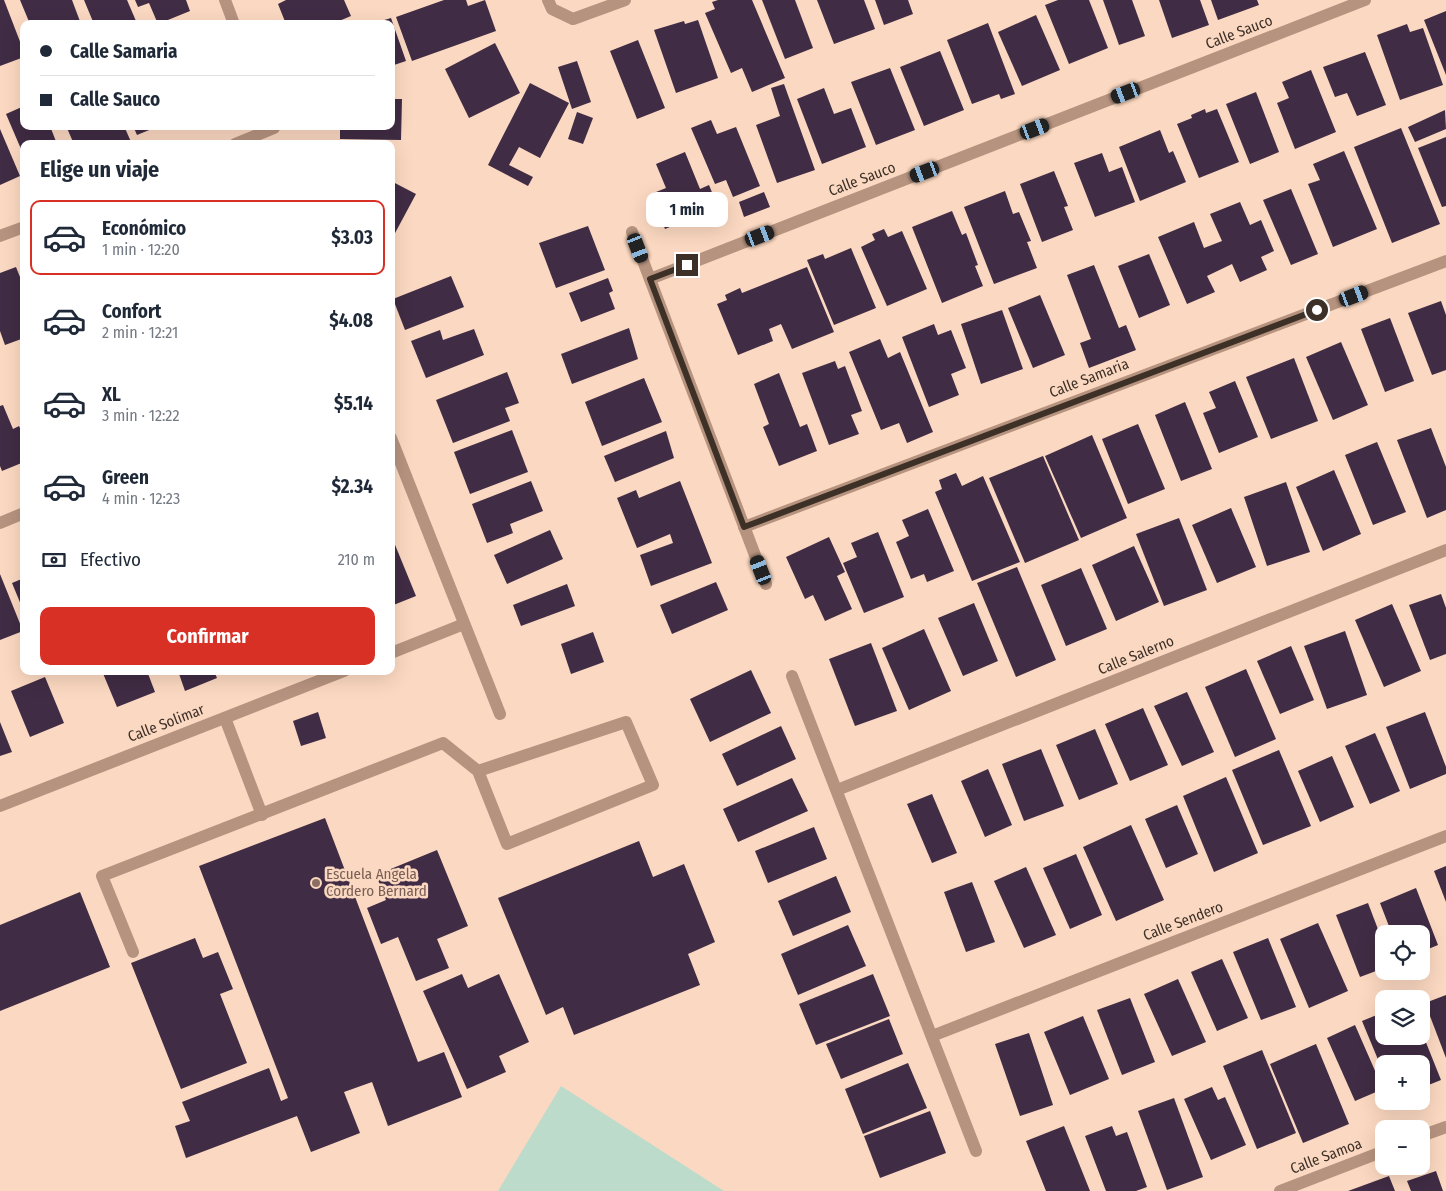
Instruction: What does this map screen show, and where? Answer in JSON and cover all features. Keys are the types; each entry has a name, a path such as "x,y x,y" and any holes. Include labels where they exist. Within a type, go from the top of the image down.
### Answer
{"street":[{"path":"225,0 232,20"},
{"path":"548,0 552,10 573,19 625,0"},
{"name":"Calle Sauco","path":"650,279 1365,0"},
{"path":"245,140 269,130"},
{"path":"0,236 20,228"},
{"path":"632,232 766,584"},
{"name":"Calle Samaria","path":"744,527 1446,261"},
{"path":"395,448 500,714"},
{"path":"0,523 20,516"},
{"name":"Calle Salerno","path":"837,790 1446,550"},
{"path":"395,651 464,624"},
{"name":"Calle Solimar","path":"0,806 334,675"},
{"path":"792,676 976,1151"},
{"path":"225,718 262,815"},
{"path":"133,952 102,876 443,744 478,771 507,844 653,785 626,722 478,771"},
{"name":"Calle Sendero","path":"932,1036 1446,836"},
{"path":"1430,1133 1446,1127"},
{"name":"Calle Samoa","path":"1280,1191 1375,1154"}],"green space":[{"path":"561,1086 724,1191 498,1191"}],"building":[{"path":"0,0 4,0 20,42 20,58 0,66"},
{"path":"20,0 72,0 80,20 28,20"},
{"path":"84,0 127,0 136,20 92,20"},
{"path":"135,0 186,0 190,11 168,20 156,20 149,3 138,7"},
{"path":"286,0 344,0 351,16 342,20 284,20 278,4"},
{"path":"444,0 466,0 468,6 485,0 496,31 412,61 396,17"},
{"path":"718,0 752,0 785,78 752,92 742,68 731,73 705,13 715,9 712,2"},
{"path":"762,0 795,0 813,48 785,59"},
{"path":"817,0 864,0 875,29 834,44"},
{"path":"875,0 908,0 913,14 884,25"},
{"path":"1058,0 1089,0 1108,48 1069,64 1045,5"},
{"path":"1103,0 1132,0 1145,36 1119,45"},
{"path":"1159,0 1200,0 1209,25 1172,38"},
{"path":"1211,0 1257,0 1259,5 1218,20"},
{"path":"1446,11 1446,75 1424,20"},
{"path":"1036,15 1060,70 1022,86 998,32"},
{"path":"698,20 718,78 676,93 654,30 684,21 685,24"},
{"path":"988,23 1015,94 1001,99 999,94 972,104 947,40"},
{"path":"1407,24 1410,32 1423,28 1443,85 1400,100 1377,35"},
{"path":"395,29 406,61 395,65"},
{"path":"638,40 665,108 637,119 610,51"},
{"path":"495,43 520,93 469,118 445,69"},
{"path":"940,51 964,110 924,126 900,67"},
{"path":"1365,52 1386,105 1357,116 1347,93 1335,97 1323,67"},
{"path":"577,61 591,102 572,109 558,67"},
{"path":"890,68 915,130 876,145 851,82"},
{"path":"1311,70 1336,132 1295,149 1277,103 1289,98 1282,82"},
{"path":"530,83 569,103 540,158 519,147 509,165 533,177 528,186 488,165"},
{"path":"784,84 815,170 777,183 756,125 780,116 771,88"},
{"path":"824,88 834,114 851,108 866,147 822,164 797,99"},
{"path":"1256,92 1279,152 1250,164 1226,104"},
{"path":"395,99 402,99 401,140 340,139 340,130 395,130"},
{"path":"20,108 20,130 52,130 55,140 20,140 20,147 6,114"},
{"path":"1205,109 1206,113 1217,109 1239,162 1199,178 1177,124 1192,118 1191,115"},
{"path":"1445,110 1446,129 1415,142 1408,127"},
{"path":"577,112 593,118 583,144 568,139"},
{"path":"711,120 717,134 736,127 760,186 733,197 726,180 715,184 691,128"},
{"path":"1401,128 1440,224 1392,243 1354,147"},
{"path":"0,129 20,176 0,185"},
{"path":"68,130 126,130 130,140 72,140"},
{"path":"135,130 149,130 137,135"},
{"path":"1160,130 1169,153 1173,151 1186,182 1140,201 1119,147"},
{"path":"1446,137 1446,206 1442,207 1418,148"},
{"path":"1344,151 1377,229 1333,247 1308,184 1320,180 1313,164"},
{"path":"685,152 700,189 709,185 718,207 665,229 651,194 666,188 656,164"},
{"path":"1102,153 1109,172 1122,167 1135,202 1095,217 1074,163"},
{"path":"1054,171 1068,206 1064,207 1073,230 1042,242 1020,184"},
{"path":"395,183 416,194 395,233"},
{"path":"1291,189 1318,254 1291,265 1263,200"},
{"path":"1005,191 1013,214 1019,212 1031,241 1027,242 1037,268 994,284 964,207"},
{"path":"764,192 770,207 744,217 739,202"},
{"path":"1240,202 1250,225 1261,220 1274,251 1261,257 1267,270 1240,282 1232,264 1207,276 1215,292 1187,304 1158,237 1194,222 1204,248 1222,241 1210,214"},
{"path":"952,211 962,235 966,233 978,265 975,266 983,286 942,303 912,227"},
{"path":"588,226 605,270 556,288 539,243"},
{"path":"884,229 888,237 902,231 927,289 887,306 861,247 875,240 872,234"},
{"path":"851,248 876,308 834,325 807,260 823,254 825,259"},
{"path":"1149,254 1170,305 1139,318 1118,266"},
{"path":"1094,265 1119,328 1126,325 1136,350 1089,368 1080,343 1091,339 1067,275"},
{"path":"16,267 20,277 20,339 5,345 0,331 0,273"},
{"path":"807,267 834,332 792,349 781,324 769,329 773,341 738,355 717,304 727,300 725,295 740,288 742,293"},
{"path":"451,276 464,307 405,330 395,304 395,298"},
{"path":"608,278 613,291 609,293 615,309 581,322 569,293"},
{"path":"1040,295 1065,355 1033,368 1008,308"},
{"path":"1441,301 1446,315 1446,370 1432,375 1408,313"},
{"path":"1002,310 1023,369 981,384 961,324"},
{"path":"1390,318 1414,381 1385,392 1361,329"},
{"path":"934,324 938,335 951,330 966,368 951,374 959,395 929,407 902,337"},
{"path":"629,328 638,359 572,384 561,354"},
{"path":"474,329 484,355 426,378 411,341 440,330 443,340"},
{"path":"880,339 888,358 900,352 933,432 907,443 899,423 881,430 849,352"},
{"path":"1341,342 1368,405 1333,420 1306,357"},
{"path":"1294,358 1318,421 1271,439 1246,377"},
{"path":"835,361 838,369 845,366 862,411 851,415 859,434 829,445 802,373"},
{"path":"507,372 519,403 505,408 510,421 453,443 436,400"},
{"path":"779,373 800,427 807,424 817,451 779,466 763,427 769,424 754,384"},
{"path":"644,378 662,422 602,446 585,402"},
{"path":"1235,381 1258,437 1219,453 1203,413 1216,408 1209,392"},
{"path":"1185,402 1212,469 1181,481 1155,415"},
{"path":"3,405 13,429 19,426 20,428 20,464 2,471 0,466 0,406"},
{"path":"1138,424 1165,489 1128,504 1102,439"},
{"path":"1431,428 1446,467 1446,510 1427,518 1397,440"},
{"path":"512,430 528,472 470,494 454,452"},
{"path":"666,431 674,458 615,482 604,456"},
{"path":"1092,435 1127,518 1081,538 1045,456"},
{"path":"1377,442 1406,512 1373,525 1345,455"},
{"path":"1043,456 1079,540 1025,563 989,478"},
{"path":"1334,470 1361,534 1323,551 1296,487"},
{"path":"956,473 962,486 983,476 1020,562 972,581 935,492 942,489 939,480"},
{"path":"531,481 543,511 510,524 513,533 487,543 472,504"},
{"path":"680,481 712,563 651,586 640,555 673,543 670,534 637,548 617,498 636,490 639,498"},
{"path":"1286,482 1310,552 1267,566 1244,497"},
{"path":"1231,508 1256,567 1217,583 1192,525"},
{"path":"928,509 954,571 927,582 924,574 911,579 896,542 909,536 902,520"},
{"path":"1179,518 1207,590 1164,606 1136,534"},
{"path":"550,530 563,559 507,584 494,555"},
{"path":"878,532 904,597 864,613 843,563 857,557 851,543"},
{"path":"829,537 845,572 837,576 852,609 825,621 813,595 805,599 786,557"},
{"path":"395,545 416,596 395,604"},
{"path":"1134,546 1159,602 1116,621 1092,565"},
{"path":"1017,567 1056,660 1016,677 977,583"},
{"path":"1081,568 1107,629 1066,646 1041,585"},
{"path":"0,574 20,624 20,632 0,640"},
{"path":"20,580 20,602 12,583"},
{"path":"716,582 728,610 672,634 660,605"},
{"path":"567,584 575,606 521,626 513,605"},
{"path":"1441,594 1446,608 1446,654 1430,660 1409,605"},
{"path":"974,603 998,661 963,676 938,618"},
{"path":"1392,604 1421,671 1384,687 1355,620"},
{"path":"924,629 951,691 909,710 882,648"},
{"path":"1345,631 1367,695 1327,709 1304,646"},
{"path":"593,632 604,662 571,674 561,644"},
{"path":"871,643 897,711 855,726 829,659"},
{"path":"1291,646 1314,700 1280,714 1257,661"},
{"path":"1246,669 1276,739 1235,757 1205,687"},
{"path":"751,670 771,713 710,742 690,699"},
{"path":"104,675 149,675 155,692 117,707"},
{"path":"179,675 216,675 217,678 185,691"},
{"path":"45,677 64,723 30,737 11,691"},
{"path":"1187,692 1214,752 1182,766 1154,706"},
{"path":"1143,708 1168,765 1130,781 1105,724"},
{"path":"318,712 326,738 301,746 293,721"},
{"path":"1425,712 1446,767 1446,774 1410,789 1386,727"},
{"path":"0,722 12,752 0,756"},
{"path":"781,726 796,759 737,786 722,754"},
{"path":"1095,729 1118,784 1079,800 1056,745"},
{"path":"1375,733 1400,791 1370,804 1345,746"},
{"path":"1041,749 1064,806 1024,821 1002,764"},
{"path":"1279,750 1311,826 1263,845 1232,770"},
{"path":"1332,756 1354,807 1320,822 1298,771"},
{"path":"988,769 1012,825 985,837 961,781"},
{"path":"1226,777 1258,853 1214,872 1183,796"},
{"path":"792,778 808,811 738,842 723,809"},
{"path":"932,794 957,853 932,863 907,804"},
{"path":"1177,805 1198,854 1166,868 1145,819"},
{"path":"325,818 418,1062 444,1052 462,1097 388,1126 372,1082 344,1092 360,1133 311,1152 297,1116 186,1158 175,1126 190,1121 182,1102 269,1068 281,1101 288,1098 199,866"},
{"path":"1131,825 1164,900 1116,921 1083,847"},
{"path":"814,827 827,859 768,883 755,851"},
{"path":"639,841 653,877 684,864 715,942 688,954 700,985 574,1035 563,1007 546,1015 498,898"},
{"path":"437,850 468,926 437,939 449,968 416,981 398,937 381,944 367,908 386,900 376,875"},
{"path":"1076,854 1102,915 1070,929 1043,868"},
{"path":"1446,866 1446,902 1434,871"},
{"path":"1026,867 1056,935 1024,948 994,881"},
{"path":"836,876 851,912 793,936 778,901"},
{"path":"972,882 995,942 966,952 944,892"},
{"path":"1416,888 1438,945 1430,948 1430,925 1389,925 1380,903"},
{"path":"80,892 110,967 0,1011 0,925"},
{"path":"1368,903 1376,925 1375,971 1360,977 1336,915"},
{"path":"1318,923 1348,991 1309,1008 1280,939"},
{"path":"848,925 866,966 798,995 781,954"},
{"path":"195,938 203,958 218,952 233,989 220,994 247,1063 181,1089 131,963"},
{"path":"1268,938 1296,1007 1261,1020 1233,952"},
{"path":"1222,959 1248,1018 1217,1031 1191,972"},
{"path":"462,974 468,988 499,974 529,1042 499,1056 506,1072 467,1089 423,991"},
{"path":"873,974 890,1016 816,1045 799,1004"},
{"path":"1178,979 1206,1042 1172,1056 1144,994"},
{"path":"1446,995 1446,1058 1430,1016 1430,1001"},
{"path":"1130,998 1155,1062 1122,1075 1097,1010"},
{"path":"1083,1016 1109,1079 1070,1095 1044,1032"},
{"path":"1375,1016 1375,1045 1427,1045 1441,1080 1430,1084 1430,1055 1376,1055 1362,1021"},
{"path":"889,1019 903,1054 841,1079 826,1044"},
{"path":"1355,1025 1375,1071 1375,1092 1355,1101 1327,1038"},
{"path":"1029,1033 1053,1105 1020,1116 995,1044"},
{"path":"1316,1044 1349,1124 1303,1143 1270,1064"},
{"path":"1262,1050 1296,1133 1257,1149 1223,1066"},
{"path":"908,1063 927,1108 863,1134 845,1089"},
{"path":"1212,1087 1218,1100 1225,1097 1246,1145 1211,1160 1184,1099"},
{"path":"1174,1098 1203,1177 1167,1190 1138,1111"},
{"path":"930,1111 946,1153 880,1178 864,1136"},
{"path":"1064,1126 1090,1191 1046,1191 1026,1141"},
{"path":"1112,1126 1116,1136 1127,1132 1147,1187 1136,1191 1106,1191 1085,1136"},
{"path":"1436,1171 1443,1191 1411,1191 1407,1181 1430,1175 1430,1173"},
{"path":"1389,1176 1395,1191 1348,1191"}],"place":[{"name":"Escuela Angela Cordero Bernard","path":"316,883"}],"route":[{"path":"687,265 650,279 744,527 1317,310"}]}
